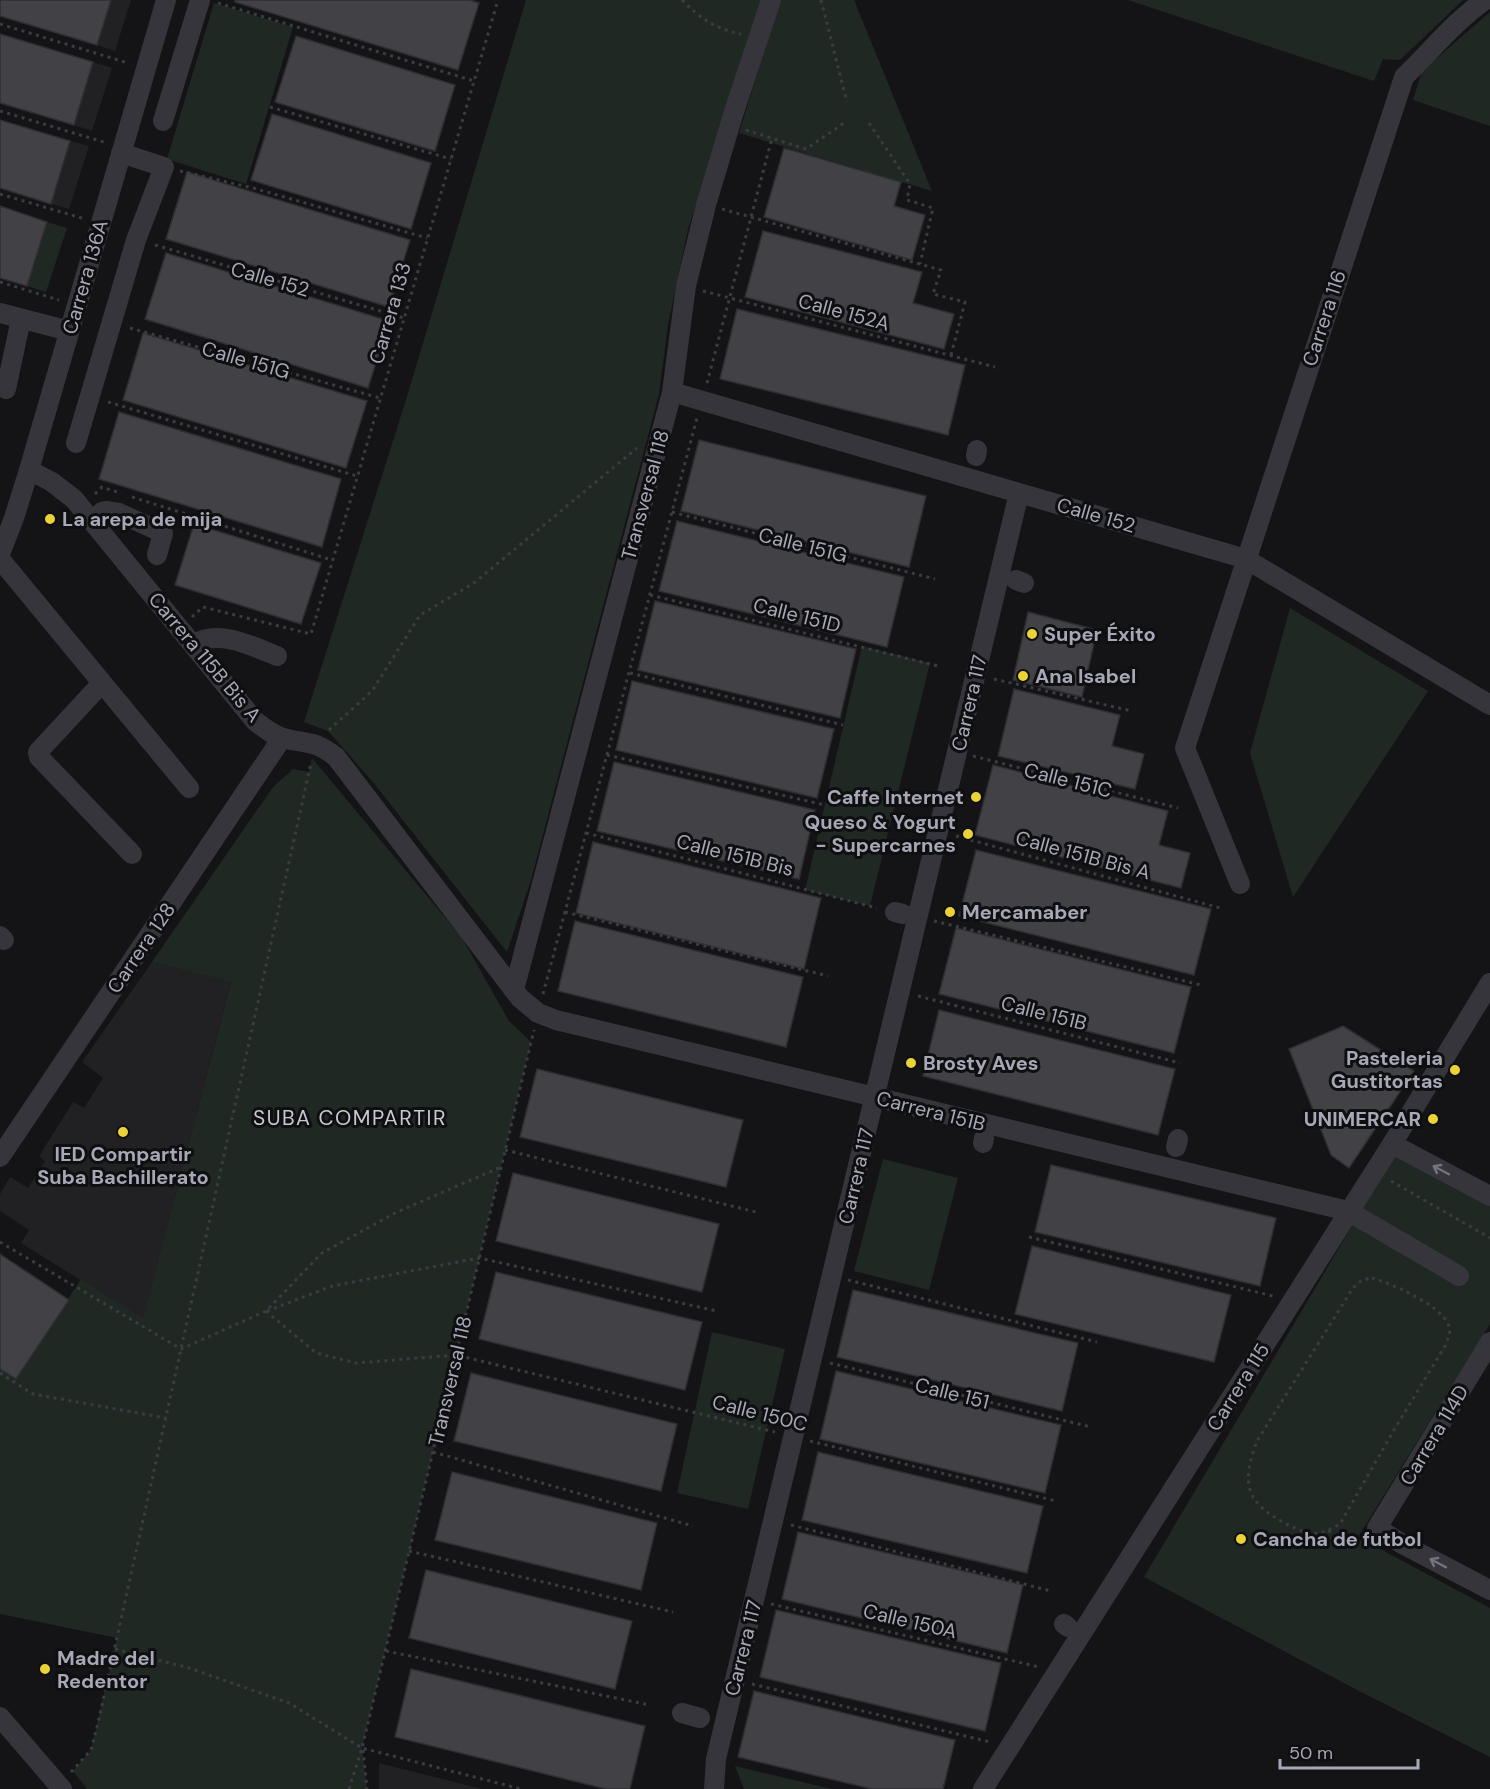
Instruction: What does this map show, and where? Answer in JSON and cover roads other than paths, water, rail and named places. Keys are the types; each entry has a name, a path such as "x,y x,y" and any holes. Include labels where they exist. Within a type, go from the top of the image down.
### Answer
{"street":[{"path":"163,121 200,0"},
{"name":"Transversal 118","path":"517,994 672,392 686,286 706,205 771,0"},
{"name":"Carrera 116","path":"1240,884 1185,748 1404,77 1467,13 1485,0"},
{"path":"164,6 194,21"},
{"name":"Carrera 136A","path":"0,554 14,519 29,470 164,6"},
{"path":"76,443 135,240 164,166 122,151"},
{"path":"0,313 69,331"},
{"path":"6,389 5,364 21,319"},
{"name":"Calle 152","path":"672,392 1246,559 1490,705"},
{"name":"Carrera 115B Bis A","path":"29,470 52,482 74,499 255,721 268,732 282,738 315,743 336,757 517,994"},
{"name":"Carrera 117","path":"714,1789 716,1759 900,992 898,913 939,831 1019,493"},
{"path":"87,515 112,511 163,533 157,555"},
{"path":"0,559 189,788"},
{"path":"194,644 202,640 230,639 242,641 277,656"},
{"path":"102,683 38,753 39,757 132,854"},
{"name":"Carrera 128","path":"0,1157 282,738"},
{"name":"Carrera 115","path":"983,1789 1392,1144 1490,983"},
{"name":"Carrera 151B","path":"517,994 538,1013 556,1020 1348,1211 1459,1276"},
{"path":"1392,1144 1490,1196"},
{"name":"Carrera 114D","path":"1490,1342 1377,1528 1404,1545 1490,1590"},
{"path":"0,1719 59,1786"}],"place":[{"name":"La arepa de mija","path":"50,519"},
{"name":"Super Éxito","path":"1032,634"},
{"name":"Ana Isabel","path":"1023,676"},
{"name":"Caffe Internet","path":"976,797"},
{"name":"Queso & Yogurt - Supercarnes","path":"968,834"},
{"name":"Mercamaber","path":"950,912"},
{"name":"Brosty Aves","path":"911,1063"},
{"name":"Pasteleria Gustitortas","path":"1455,1070"},
{"name":"UNIMERCAR","path":"1433,1119"},
{"name":"IED Compartir Suba Bachillerato","path":"123,1132"},
{"name":"Cancha de futbol","path":"1241,1539"},
{"name":"Madre del Redentor","path":"45,1669"}],"district":[{"name":"SUBA COMPARTIR","path":"350,1118"}]}
